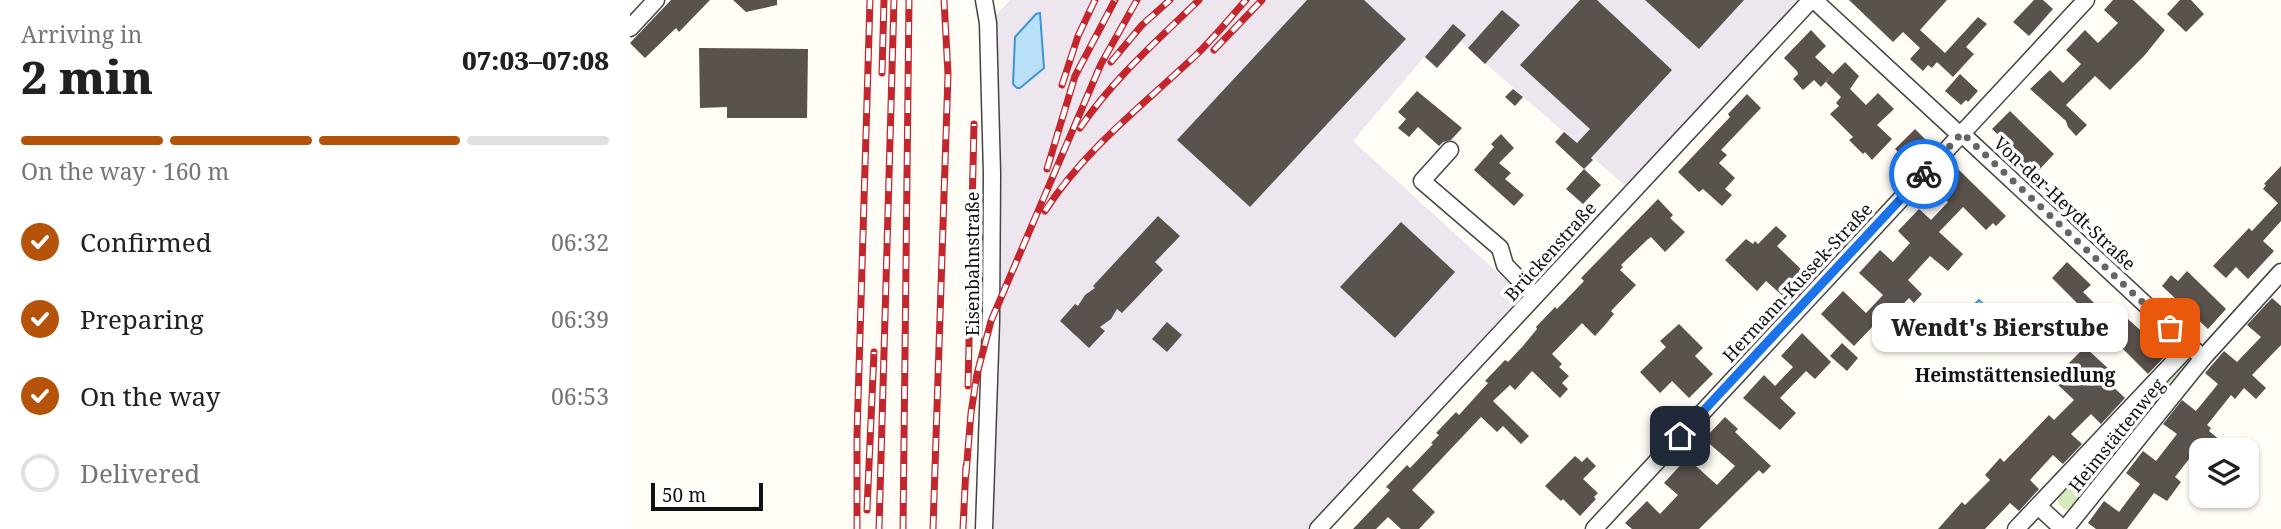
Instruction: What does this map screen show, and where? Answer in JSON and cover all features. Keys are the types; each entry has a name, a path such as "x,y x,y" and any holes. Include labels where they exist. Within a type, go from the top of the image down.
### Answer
{"street":[{"path":"630,29 656,0"},
{"name":"Eisenbahnstraße","path":"984,0 988,23 992,174 991,380 984,529"},
{"name":"Von-der-Heydt-Straße","path":"1812,0 2203,358"},
{"name":"Brückenstraße","path":"1318,529 1812,0"},
{"name":"Hermann-Kussek-Straße","path":"1594,529 2086,0"},
{"path":"1450,150 1422,181 1500,248 1505,265 1535,296"},
{"name":"Heimstättenweg","path":"2064,529 2203,358 2281,272"},
{"name":"Heimstättenweg","path":"2016,529 2189,346"},
{"path":"2038,506 2064,529"}],"shaded area":[{"path":"1010,0 1811,0 1631,191 1461,42 1437,68 1424,57 1353,141 1530,302 1315,529 984,529 988,23"}],"green space":[{"path":"2183,361 2186,366 2079,505 2070,510 2064,509 2058,503 2059,492"}],"water":[{"path":"1040,13 1044,68 1017,88 1013,84 1015,37"},
{"path":"1979,300 1993,314 1985,323 1970,309"}],"building":[{"path":"671,0 710,0 679,32 676,28 645,58 630,43"},
{"path":"733,0 777,0 777,5 746,12"},
{"path":"1307,0 1364,0 1406,39 1250,207 1177,140"},
{"path":"1580,0 1597,0 1672,70 1584,169 1555,142 1564,132 1577,143 1590,129 1520,65"},
{"path":"1645,0 1744,0 1699,49"},
{"path":"1849,0 1947,0 1920,30 1945,53 1978,17 1987,24 1966,47 1974,54 1953,77 1937,62 1932,68 1928,65 1923,71 1910,59 1920,48 1903,32 1893,42"},
{"path":"2034,0 2043,0 2053,9 2029,36 2013,22"},
{"path":"2113,0 2133,0 2165,30 2110,90 2095,76 2066,105 2087,125 2076,136 2066,121 2030,89 2050,70 2063,83 2081,64 2066,50 2085,30 2098,43 2118,23 2104,10"},
{"path":"2180,0 2191,0 2204,14 2186,32 2167,14"},
{"path":"1502,10 1520,25 1485,64 1468,48"},
{"path":"1453,24 1466,35 1437,68 1425,57"},
{"path":"1811,30 1826,46 1815,57 1833,74 1845,62 1859,76 1850,89 1866,105 1878,93 1894,109 1877,125 1892,139 1872,160 1849,140 1853,137 1830,114 1839,106 1836,103 1841,97 1826,82 1831,76 1821,87 1814,80 1803,90 1793,79 1798,74 1797,71 1784,58"},
{"path":"699,48 808,49 807,118 727,118 727,107 700,108"},
{"path":"1960,74 1978,91 1968,102 1966,100 1961,105 1945,91"},
{"path":"1513,89 1523,97 1515,106 1505,97"},
{"path":"1417,91 1462,128 1451,140 1439,146 1418,127 1409,137 1398,128 1406,119 1398,112"},
{"path":"1747,94 1761,108 1721,150 1727,155 1719,163 1735,178 1725,189 1732,195 1722,206 1703,189 1699,192 1678,172 1730,117 1728,114"},
{"path":"2010,111 2054,154 2039,170 2030,161 2023,169 2014,160 2019,155 1992,129"},
{"path":"1915,129 1929,143 1910,163 1895,149"},
{"path":"1501,134 1514,148 1499,163 1511,173 1505,179 1524,195 1514,206 1474,170 1494,147 1491,144"},
{"path":"2281,166 2281,221 2263,241 2274,251 2248,279 2236,267 2226,278 2213,266 2249,228 2252,231 2278,203 2263,189 2266,185 2264,184"},
{"path":"1957,168 2006,216 1996,226 1993,223 1986,230 1963,207 1939,232 1963,254 1948,271 1930,256 1908,280 1922,294 1914,303 1909,298 1881,327 1876,323 1854,346 1821,314 1843,291 1866,313 1883,295 1859,273 1880,250 1893,262 1910,243 1898,231 1919,209 1931,220 1948,202 1935,190"},
{"path":"1584,169 1601,185 1583,204 1566,189"},
{"path":"1658,199 1673,215 1670,218 1685,232 1665,252 1651,237 1647,240 1621,265 1623,267 1620,270 1636,285 1611,311 1614,314 1605,325 1595,336 1582,323 1552,354 1562,364 1559,367 1569,376 1562,383 1568,389 1560,398 1532,371 1515,390 1510,385 1493,401 1529,436 1521,444 1503,426 1497,432 1481,417 1412,490 1435,512 1419,529 1401,529 1388,517 1376,529 1353,529 1390,490 1386,487 1407,465 1410,468 1433,444 1431,443 1439,435 1436,433 1456,412 1459,415 1488,383 1485,381 1505,360 1508,362 1536,327 1584,281 1581,278"},
{"path":"1158,216 1180,236 1155,262 1163,270 1122,313 1117,309 1111,319 1100,327 1105,331 1089,348 1060,321 1095,288 1093,286"},
{"path":"1401,222 1455,272 1395,338 1340,287"},
{"path":"1776,226 1787,236 1777,246 1806,274 1784,297 1766,281 1757,291 1725,260 1746,239 1758,244"},
{"path":"2067,262 2091,285 2083,292 2112,321 2120,312 2167,354 2148,374 2052,278"},
{"path":"2187,271 2226,309 2208,329 2162,286 2171,275 2178,281"},
{"path":"2272,298 2281,306 2281,345 2252,375 2266,388 2256,399 2244,388 2235,399 2231,395 2207,425 2211,428 2209,431 2217,438 2189,438 2189,459 2175,477 2181,482 2167,501 2154,493 2127,529 2096,529 2088,523 2104,501 2119,512 2140,484 2126,473 2143,451 2156,461 2177,434 2163,424 2182,400 2196,411 2218,384 2205,373 2224,351 2237,362 2261,337 2247,325"},
{"path":"1167,322 1182,335 1167,352 1152,339"},
{"path":"1679,324 1703,348 1695,356 1713,374 1689,398 1672,381 1660,393 1640,372 1666,347 1660,341"},
{"path":"1802,333 1831,362 1815,379 1806,371 1780,398 1796,413 1780,430 1743,398 1764,375 1775,386 1793,367 1781,356"},
{"path":"1842,343 1858,358 1847,371 1830,356"},
{"path":"2085,347 2112,372 2105,379 2125,398 2101,424 2091,414 2071,434 2082,444 2063,464 2053,455 2030,480 2039,489 2019,511 2010,503 1985,529 1938,529 1962,502 1965,505 1990,480 1985,475 2000,458 2004,462 2049,415 2054,420 2074,400 2055,382"},
{"path":"1725,417 1738,429 1735,432 1771,466 1763,474 1759,470 1699,529 1632,529 1625,523 1647,501 1660,514 1678,495 1664,483 1687,458 1717,485 1735,466 1704,439"},
{"path":"1575,456 1582,462 1587,457 1596,466 1583,479 1598,493 1594,497 1596,499 1580,516 1545,486"}],"railway":[{"path":"857,529 857,435 870,0"},
{"path":"882,73 884,0"},
{"path":"879,529 894,0"},
{"path":"903,529 909,0"},
{"path":"933,529 948,74 944,0"},
{"path":"1062,85 1078,36 1095,0"},
{"path":"1047,169 1075,76 1115,0"},
{"path":"966,474 977,374 991,321 1101,64 1137,0"},
{"path":"1111,62 1142,25 1170,0"},
{"path":"1080,128 1121,77 1199,0"},
{"path":"1045,211 1096,148 1202,49 1246,0"},
{"path":"1214,50 1262,0"},
{"path":"968,386 974,124"},
{"path":"867,510 874,352"},
{"path":"963,529 966,466"}],"way so far":[{"path":"1924,174 1962,133 2170,328"}],"place":[{"name":"Wendt's Bierstube","path":"2170,328"}],"district":[{"name":"Heimstättensiedlung","path":"2015,375"}],"route":[{"path":"1680,436 1924,174"}]}
